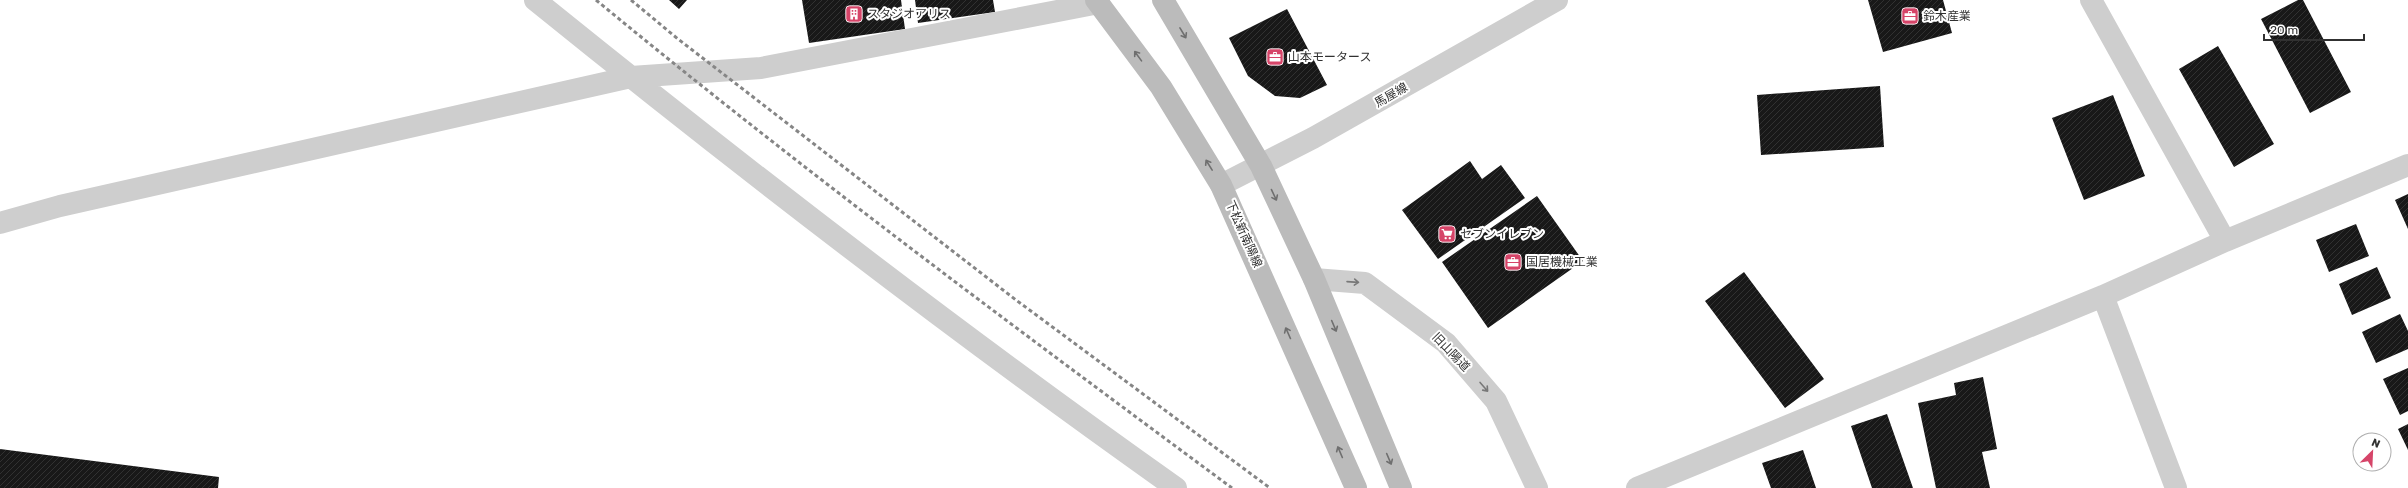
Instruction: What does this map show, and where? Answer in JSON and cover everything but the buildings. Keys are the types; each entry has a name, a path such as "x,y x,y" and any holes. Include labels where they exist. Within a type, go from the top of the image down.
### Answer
{"main road":[{"path":"1163,0 1261,166 1314,279 1401,488"},
{"name":"下松新南陽線","path":"1097,2 1161,88 1222,185 1356,488"}],"street":[{"path":"535,0 631,78 1020,377 1176,488"},
{"name":"馬屋線","path":"1222,185 1261,166 1557,0"},
{"path":"2091,0 2225,241"},
{"path":"0,223 68,204 631,78 761,68 1097,2"},
{"path":"1637,488 2103,296 2225,241 2408,165"},
{"name":"旧山陽道","path":"1314,279 1365,283 1446,343 1496,401 1537,488"},
{"path":"2103,296 2176,488"}],"railway":[{"path":"596,0 752,126 831,187 991,309 1232,488"},
{"path":"631,0 678,39 1016,300 1270,488"}],"place":[{"name":"スタジオアリス","path":"854,14"},
{"name":"鈴木産業","path":"1910,16"},
{"name":"山本モータース","path":"1275,57"},
{"name":"セブンイレブン","path":"1447,234"},
{"name":"国居機械工業","path":"1513,262"}]}
